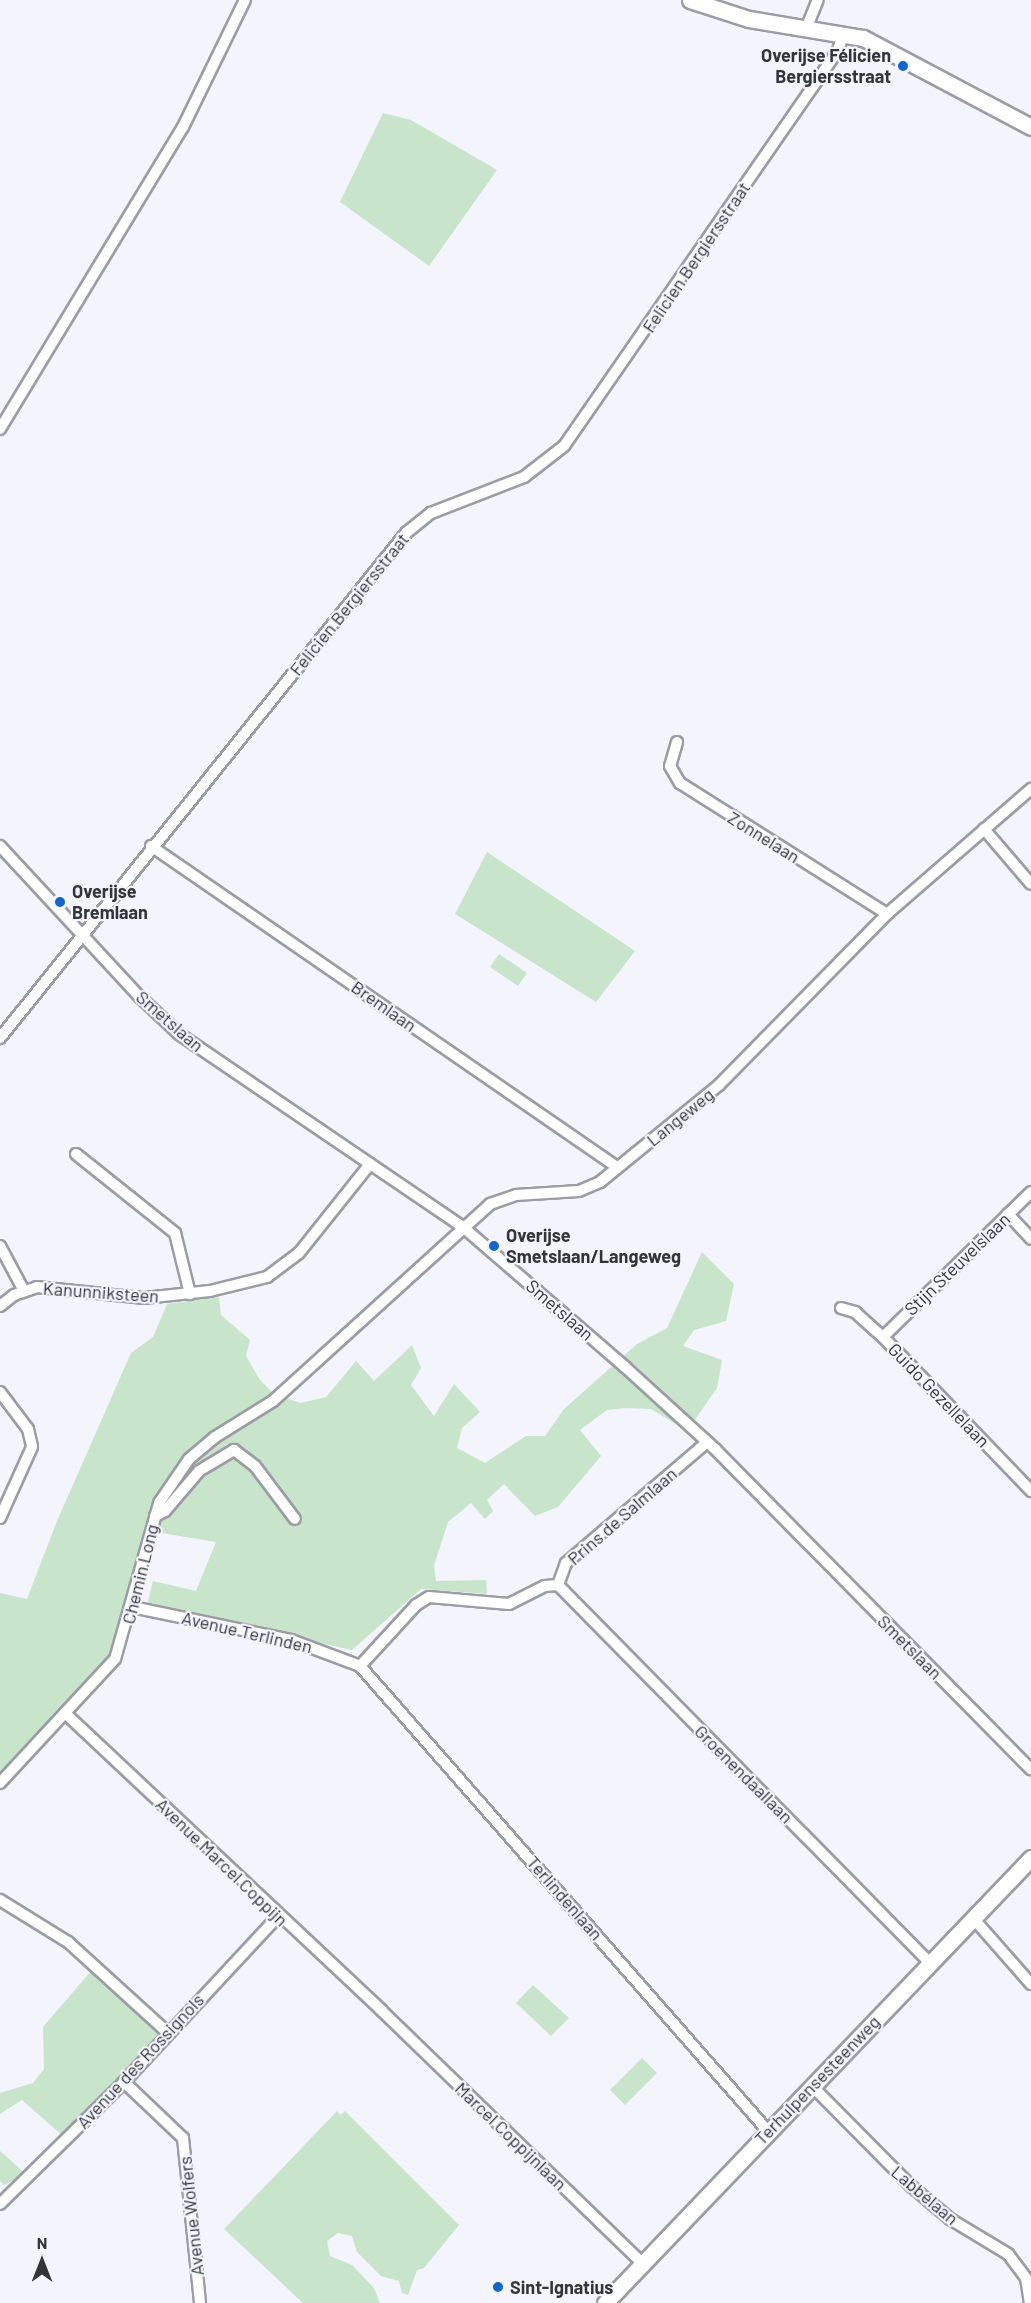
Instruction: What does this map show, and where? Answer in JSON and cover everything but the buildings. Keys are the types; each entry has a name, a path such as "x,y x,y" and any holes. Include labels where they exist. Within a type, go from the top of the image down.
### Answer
{"main road":[{"path":"690,0 749,19 844,33 877,44 1031,127"},
{"name":"Terhulpensesteenweg","path":"605,2303 1031,1858"}],"street":[{"path":"0,429 183,127 245,0"},
{"path":"806,29 818,0"},
{"name":"Felicien Bergiersstraat","path":"0,1038 151,846 406,533 431,513 524,477 564,446 838,51 844,33"},
{"name":"Zonnelaan","path":"676,742 670,766 680,783 887,914"},
{"name":"Langeweg","path":"293,1382 463,1227 501,1199 579,1191 600,1182 719,1085 887,914 1031,789"},
{"path":"984,829 1031,884"},
{"name":"Smetslaan","path":"0,846 179,1034 463,1227 707,1442 1031,1769"},
{"name":"Bremlaan","path":"151,846 617,1167"},
{"path":"76,1154 175,1233 190,1294"},
{"name":"Kanunniksteen","path":"0,1305 24,1291 52,1287 121,1297 190,1294 245,1284 286,1265 370,1164"},
{"name":"Stijn Steuvelslaan","path":"882,1337 1031,1192"},
{"path":"1008,1214 1031,1239"},
{"path":"0,1246 24,1291"},
{"name":"Guido Gezellelaan","path":"841,1308 855,1312 882,1337 1031,1491"},
{"name":"Chemin Long","path":"0,1783 115,1659 132,1607 155,1516 171,1482 189,1459 215,1437 261,1410 293,1382"},
{"path":"0,1392 28,1429 32,1447 0,1518"},
{"name":"Prins de Salmlaan","path":"360,1666 416,1605 429,1596 509,1604 545,1586 558,1586 566,1563 707,1442"},
{"path":"155,1516 165,1510 199,1471 234,1450 255,1466 295,1519"},
{"name":"Groenendaallaan","path":"558,1586 930,1963"},
{"name":"Avenue Terlinden","path":"132,1607 291,1640 360,1666"},
{"name":"Terlindenlaan","path":"360,1666 768,2131"},
{"name":"Avenue Marcel Coppijn","path":"65,1713 278,1916 381,2010"},
{"path":"0,1900 68,1942 167,2032"},
{"name":"Avenue des Rossignols","path":"0,2204 124,2082 167,2032 278,1916"},
{"path":"973,1918 1031,1984"},
{"name":"Marcel Coppijnlaan","path":"381,2010 642,2263"},
{"name":"Avenue Wolfers","path":"124,2082 183,2138 200,2303"},
{"name":"Labbélaan","path":"812,2086 911,2186 950,2219 1008,2254 1026,2278 1030,2303"}],"green space":[{"path":"383,113 411,120 497,170 429,266 340,202"},
{"path":"487,852 635,951 596,1002 455,914"},
{"path":"499,954 527,973 518,986 490,967"},
{"path":"702,1252 734,1284 726,1321 694,1330 683,1346 722,1360 717,1388 687,1431 651,1409 626,1408 607,1410 580,1430 601,1456 558,1507 535,1516 504,1484 487,1500 493,1511 485,1519 471,1503 448,1522 434,1566 436,1581 486,1580 487,1594 421,1589 352,1650 147,1605 153,1581 196,1591 216,1542 155,1532 108,1659 0,1778 0,1593 27,1599 57,1521 131,1353 153,1337 167,1304 219,1297 221,1315 250,1340 246,1356 260,1380 273,1393 300,1403 326,1397 356,1361 374,1381 412,1345 421,1368 411,1385 434,1416 454,1384 480,1412 462,1428 457,1448 485,1463 526,1436 545,1436 564,1409 637,1344 667,1328"},
{"path":"92,1970 164,2029 64,2137 22,2100 0,2114 0,2093 33,2083 44,2069 43,2027"},
{"path":"533,1985 569,2018 551,2036 516,2003"},
{"path":"642,2058 657,2073 625,2105 610,2090"},
{"path":"337,2111 341,2115 345,2111 459,2225 424,2268 417,2270 408,2295 402,2293 399,2281 381,2276 357,2252 352,2236 338,2233 327,2241 330,2256 352,2265 374,2288 380,2303 303,2303 224,2229"},
{"path":"0,2151 26,2174 4,2185 0,2181"}],"place":[{"name":"Overijse Félicien Bergiersstraat","path":"903,66"},
{"name":"Overijse Bremlaan","path":"60,902"},
{"name":"Overijse Smetslaan/Langeweg","path":"494,1246"},
{"name":"Sint-Ignatius","path":"498,2287"}]}
